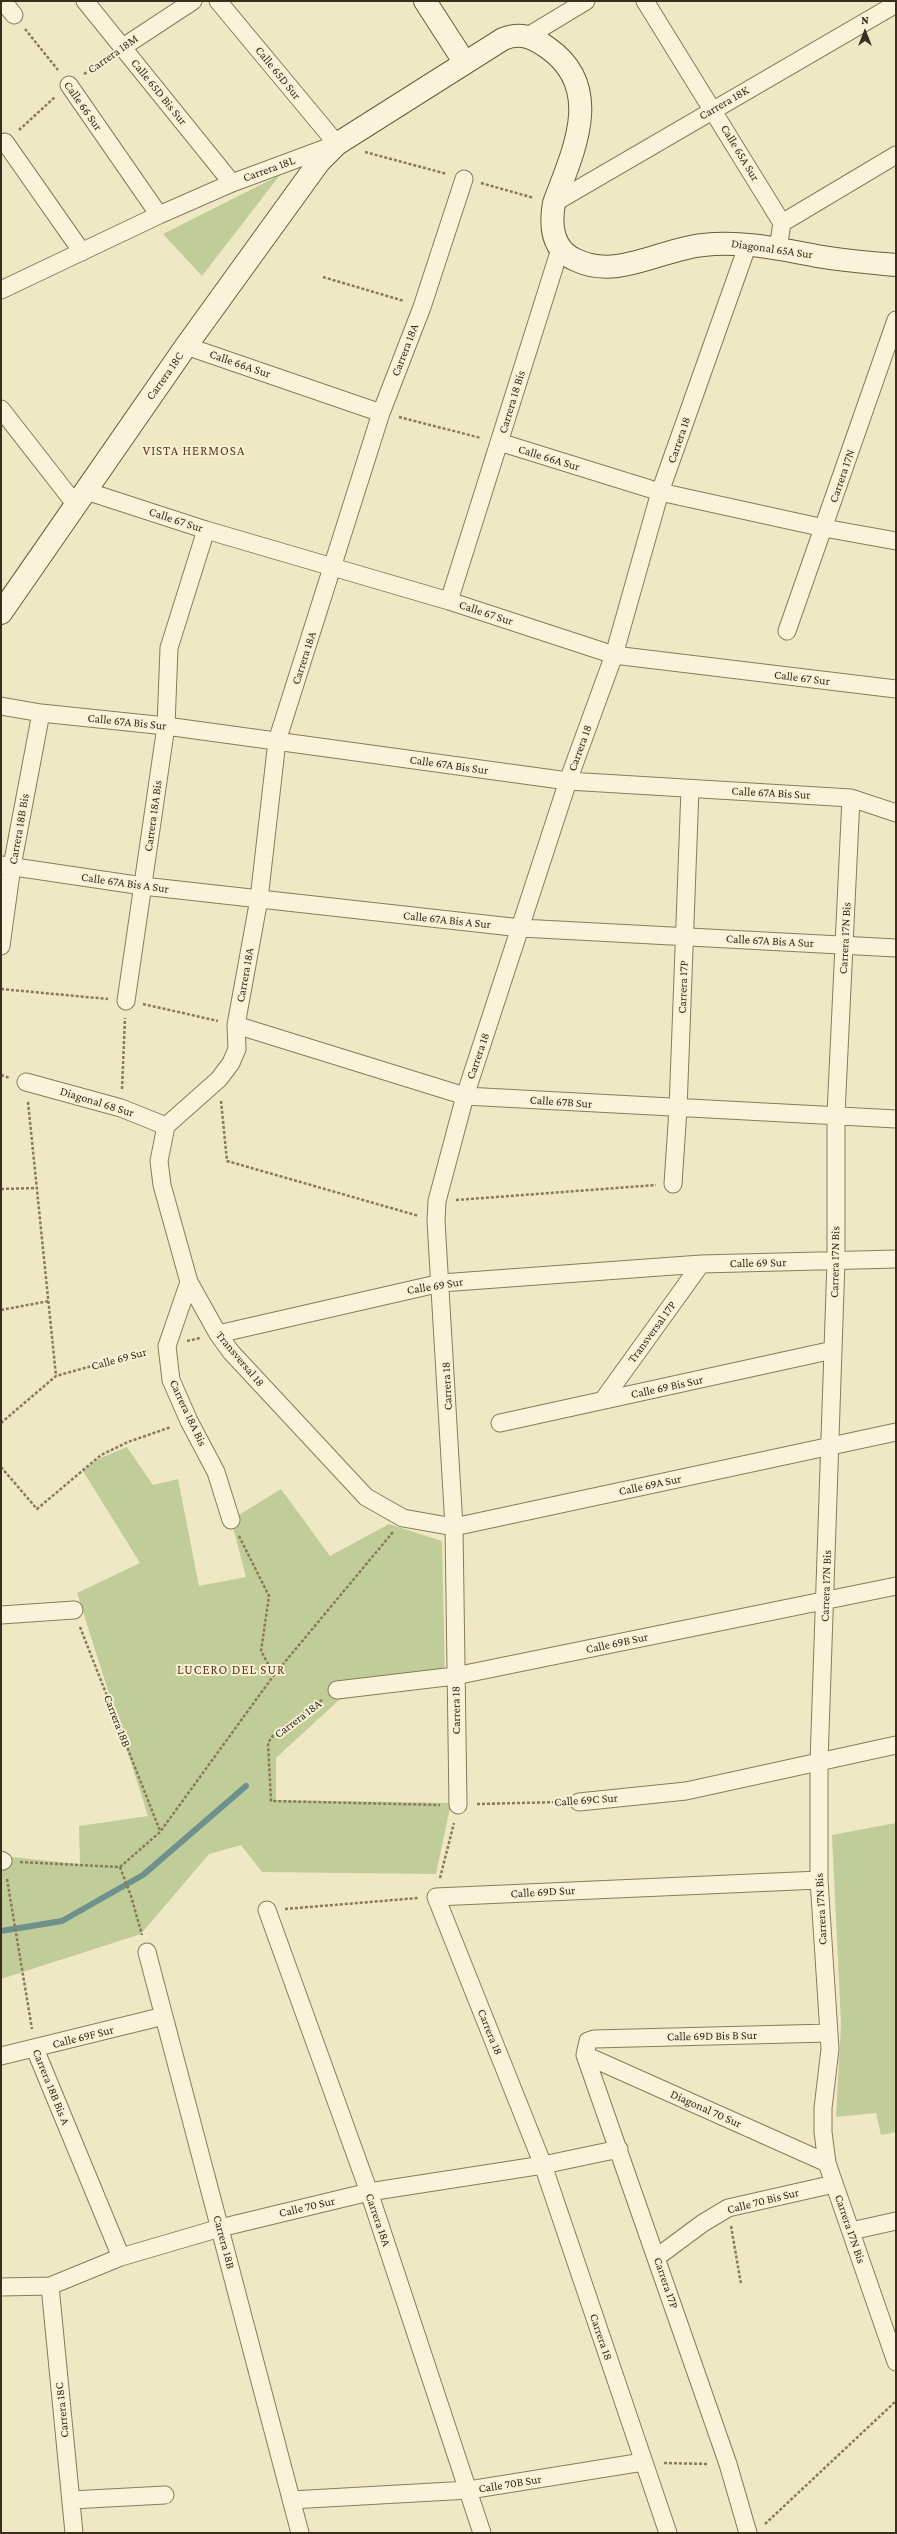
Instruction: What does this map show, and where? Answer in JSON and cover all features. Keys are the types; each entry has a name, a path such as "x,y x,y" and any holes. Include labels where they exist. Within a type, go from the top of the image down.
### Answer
{"street":[{"path":"3,1 14,15"},
{"name":"Calle 65D Bis Sur","path":"85,1 232,183"},
{"name":"Carrera 18M","path":"123,47 193,1"},
{"name":"Calle 65D Sur","path":"218,1 337,144"},
{"path":"425,1 465,63"},
{"path":"560,249 552,224 554,203 576,143 579,129 580,103 574,80 561,59 528,36 586,1"},
{"name":"Calle 65A Sur","path":"645,1 714,109 782,223"},
{"name":"Carrera 18K","path":"554,203 714,109 891,9"},
{"name":"Carrera 18L","path":"1,290 158,215 232,183 337,144 503,39 516,36 528,36"},
{"name":"Calle 66 Sur","path":"69,85 158,215"},
{"path":"5,142 82,252"},
{"name":"Carrera 18C","path":"1,613 186,346 306,177 337,144"},
{"path":"778,249 782,223 896,155"},
{"name":"Carrera 18A","path":"166,1126 219,1079 231,1064 237,1049 236,1025 259,899 276,741 333,567 381,413 422,307 464,179"},
{"name":"Diagonal 65A Sur","path":"560,249 575,260 588,265 615,267 702,245 748,244 849,261 896,265"},
{"name":"Carrera 18","path":"458,1805 454,1527 441,1282 436,1221 437,1201 465,1096 568,781 614,655 660,492 748,244"},
{"name":"Carrera 18 Bis","path":"449,601 560,249"},
{"name":"Carrera 17N","path":"787,631 896,320"},
{"name":"Calle 66A Sur","path":"186,346 381,413"},
{"path":"2,412 81,498"},
{"name":"Calle 66A Sur","path":"499,442 660,492 824,528 896,541"},
{"name":"Calle 67 Sur","path":"81,498 206,530 449,601 614,655 896,690"},
{"name":"Carrera 18A Bis","path":"126,1001 166,726 169,648 206,530"},
{"name":"Calle 67A Bis Sur","path":"1,706 41,713 166,726 568,781 851,798 896,813"},
{"name":"Carrera 18B Bis","path":"1,946 7,866 41,713"},
{"name":"Carrera 17P","path":"672,1184 678,1109 690,789"},
{"name":"Carrera 17N Bis","path":"851,798 836,1114 836,1261 826,1600 819,1762 819,1880 829,2033 823,2108 823,2132 827,2163 896,2362"},
{"name":"Calle 67A Bis A Sur","path":"7,866 143,886 521,928 896,948"},
{"name":"Calle 67B Sur","path":"236,1025 465,1096 678,1109 836,1114 896,1119"},
{"name":"Diagonal 68 Sur","path":"26,1082 121,1108 166,1126"},
{"name":"Transversal 18","path":"166,1126 160,1149 162,1185 189,1282 218,1334 250,1374 354,1486 379,1506 403,1518"},
{"name":"Calle 69 Sur","path":"218,1334 441,1282 701,1264 896,1259"},
{"name":"Transversal 17P","path":"603,1400 701,1264"},
{"name":"Carrera 18A Bis","path":"189,1282 167,1346 171,1380 189,1421 216,1472 231,1520"},
{"name":"Calle 69 Bis Sur","path":"500,1423 833,1350"},
{"name":"Calle 69A Sur","path":"403,1518 454,1527 896,1432"},
{"name":"Calle 69B Sur","path":"337,1690 455,1676 896,1586"},
{"path":"1,1615 74,1610"},
{"name":"Calle 69C Sur","path":"579,1802 693,1790 896,1745"},
{"name":"Calle 69D Sur","path":"436,1897 819,1880"},
{"name":"Carrera 18","path":"436,1897 543,2165 668,2533"},
{"name":"Carrera 18A","path":"267,1910 369,2192 482,2533"},
{"name":"Carrera 18B","path":"147,1952 300,2533"},
{"name":"Calle 69F Sur","path":"1,2056 35,2049 164,2016"},
{"name":"Calle 69D Bis B Sur","path":"585,2055 588,2041 594,2039 829,2033"},
{"name":"Carrera 18B Bis A","path":"35,2049 120,2257"},
{"name":"Carrera 17P","path":"585,2055 728,2464 755,2530"},
{"name":"Diagonal 70 Sur","path":"585,2055 827,2163"},
{"name":"Calle 70 Sur","path":"1,2287 50,2286 120,2257 220,2228 369,2192 543,2165 619,2149"},
{"name":"Calle 70 Bis Sur","path":"657,2258 703,2223 728,2208 834,2184"},
{"path":"851,2232 896,2221"},
{"name":"Carrera 18C","path":"50,2286 74,2533"},
{"name":"Calle 70B Sur","path":"291,2500 469,2490 643,2462"},
{"path":"71,2500 166,2495"}],"path":[{"name":"Calle 66 Sur","path":"14,15 69,85"},
{"name":"Carrera 18M","path":"5,142 69,85 123,47"},
{"path":"323,277 422,307"},
{"path":"381,413 499,442"},
{"path":"121,1108 126,1001"},
{"path":"219,1079 227,1161 436,1221"},
{"path":"26,1082 56,1376"},
{"path":"437,1201 672,1184"},
{"path":"1,1189 36,1188"},
{"path":"1,1310 49,1301"},
{"name":"Calle 69 Sur","path":"1,1423 56,1376 218,1334"},
{"path":"1,1467 37,1510 101,1455 128,1442 189,1421"},
{"path":"2,1861 120,1867 160,1832 274,1675 403,1518"},
{"path":"231,1520 269,1596 261,1651 274,1675"},
{"name":"Carrera 18B","path":"74,1610 160,1832"},
{"name":"Carrera 18A","path":"271,1801 268,1743 274,1734 337,1690"},
{"name":"Calle 69C Sur","path":"271,1801 458,1805 579,1802"},
{"path":"267,1910 436,1897 458,1805"},
{"name":"Carrera 18B Bis A","path":"2,1861 19,1942 35,2049"},
{"path":"120,1867 131,1896 147,1952"},
{"path":"728,2208 741,2284"},
{"path":"755,2530 896,2401"},
{"path":"643,2462 728,2464"}],"green space":[{"path":"280,175 202,276 163,234"},
{"path":"127,1447 153,1485 178,1479 199,1586 246,1577 231,1520 281,1489 330,1556 389,1524 442,1541 445,1678 339,1700 276,1758 276,1800 451,1803 436,1874 262,1872 241,1845 209,1854 141,1934 1,1979 1,1856 80,1864 79,1826 148,1816 77,1593 140,1563 83,1471 98,1459"},
{"path":"896,1823 896,2132 881,2135 876,2113 836,2117 841,2023 832,1835"}],"waterway":[{"path":"1,1931 62,1921 143,1875 246,1786"}],"district":[{"name":"VISTA HERMOSA","path":"194,451"},
{"name":"LUCERO DEL SUR","path":"231,1670"}]}
